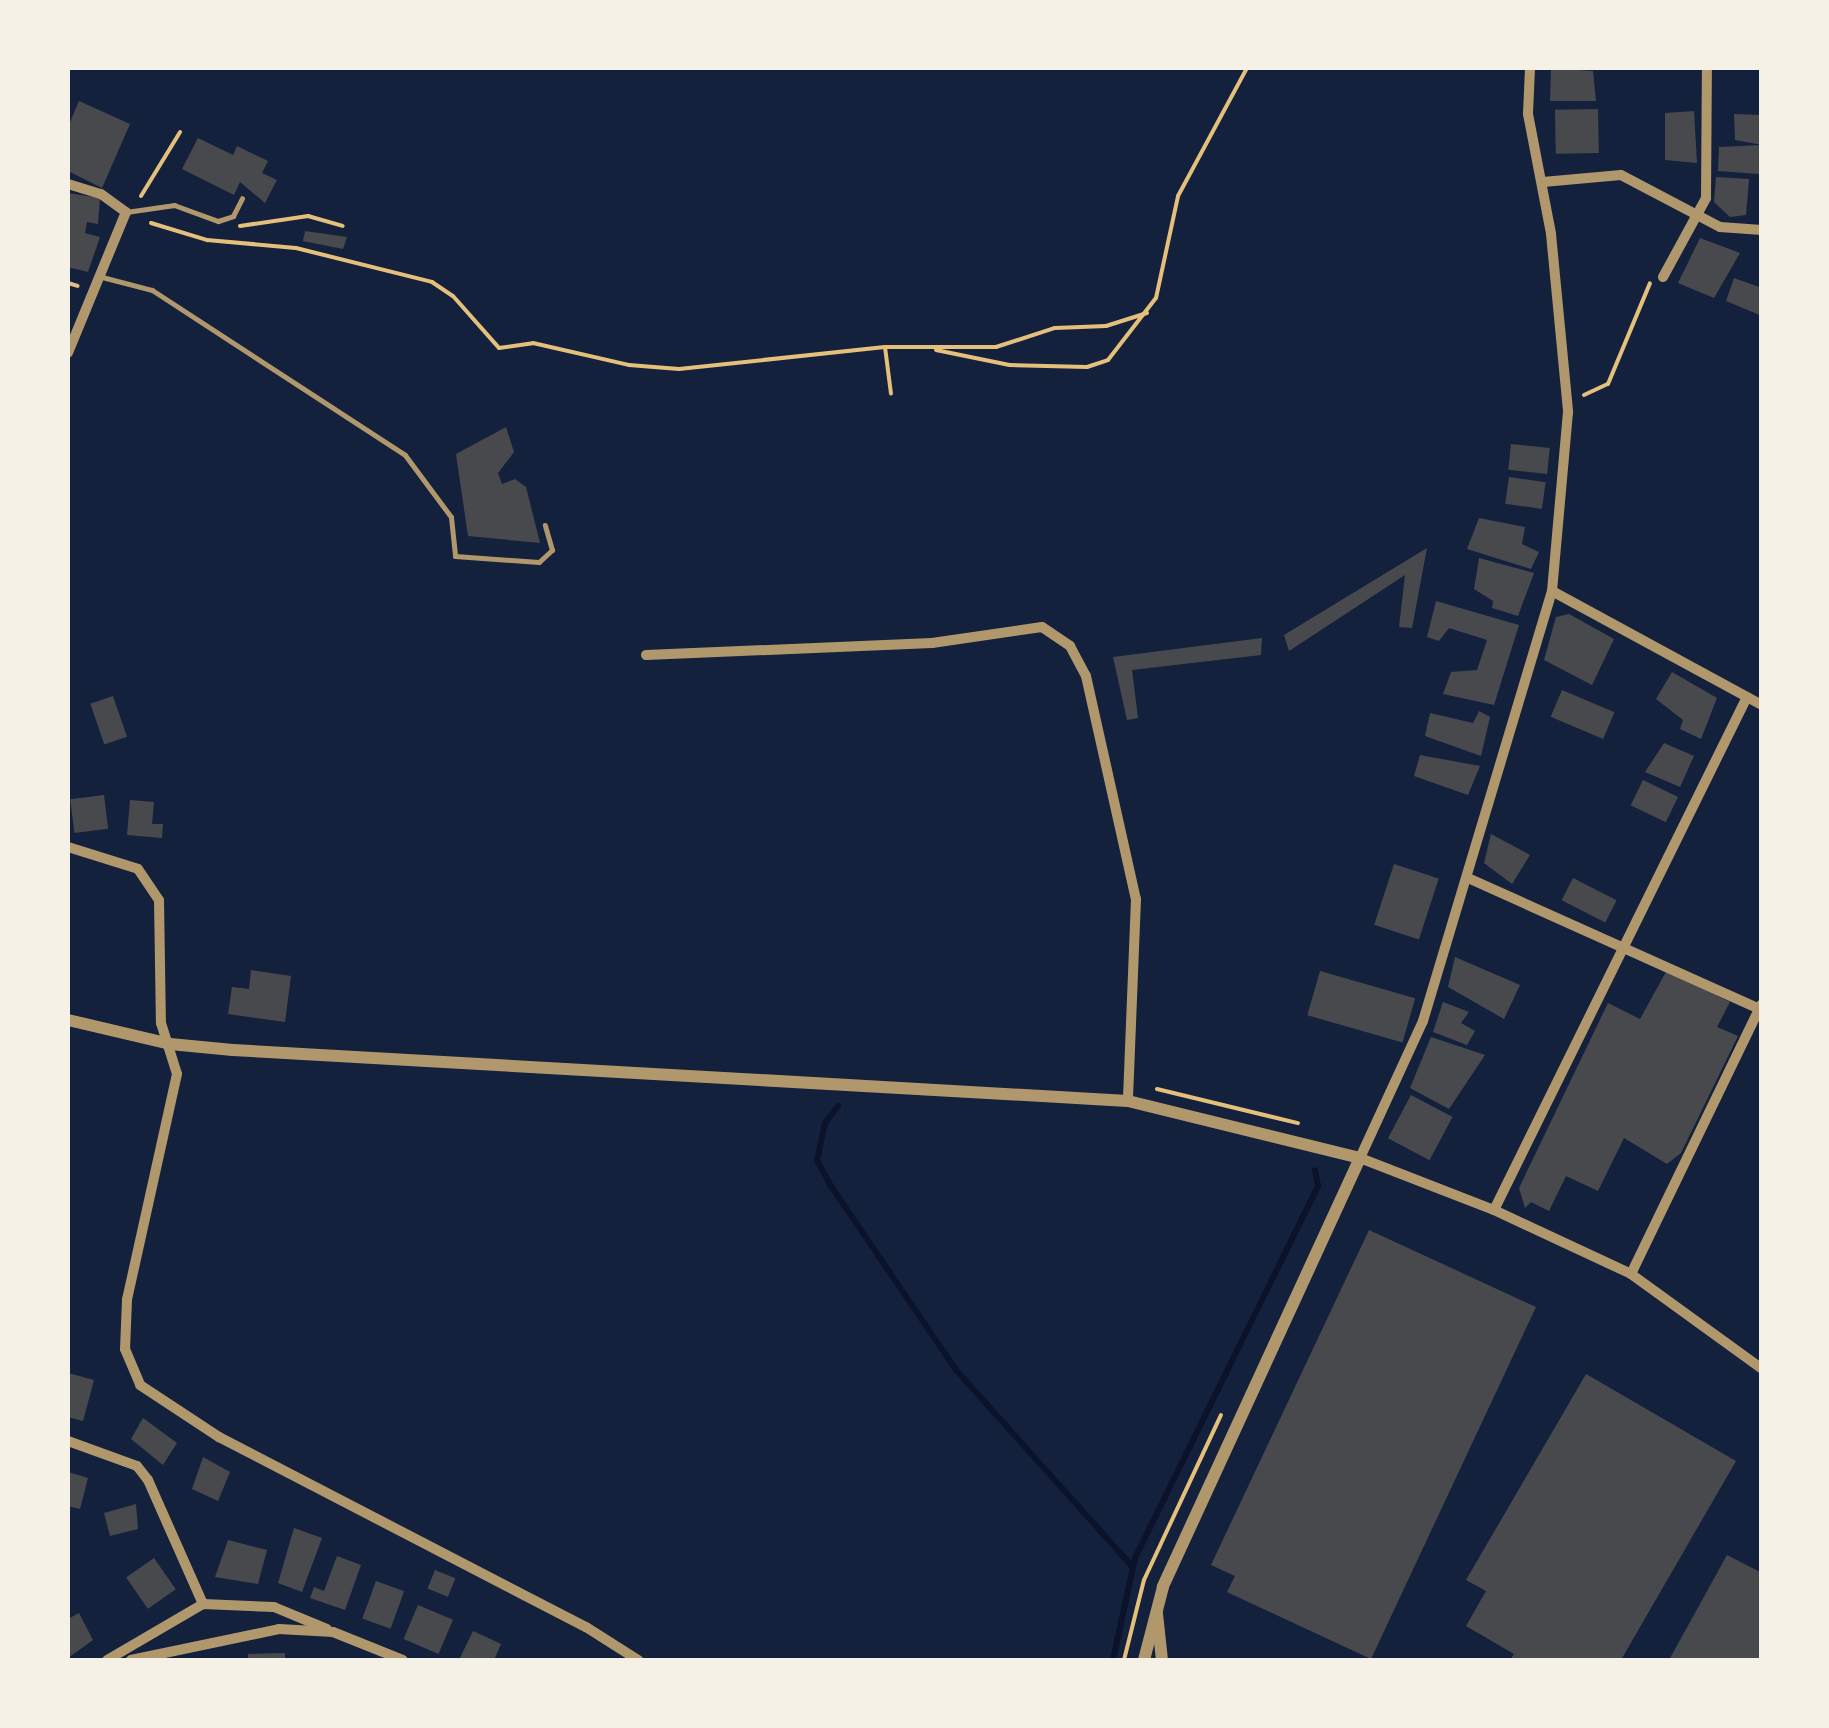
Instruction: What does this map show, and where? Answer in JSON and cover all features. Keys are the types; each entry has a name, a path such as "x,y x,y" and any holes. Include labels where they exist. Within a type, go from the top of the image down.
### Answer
{"street":[{"path":"1144,1660 1156,1612 1360,1158 1408,1061 1468,878 1552,591 1568,402 1543,182 1528,114 1530,68"},
{"path":"1664,278 1694,214 1706,198 1707,68"},
{"path":"1543,182 1621,175 1720,227 1762,230"},
{"path":"68,184 101,194 126,212 68,353"},
{"path":"1552,591 1762,705"},
{"path":"646,654 932,643 1042,627 1070,646 1086,676 1136,898 1128,1101"},
{"path":"1494,1210 1746,697"},
{"path":"68,847 124,861 156,889 161,1023 176,1074 124,1328 140,1385 220,1437 586,1627 638,1660"},
{"path":"1468,878 1761,1007 1631,1274"},
{"path":"68,1020 170,1044 1128,1101 1360,1158 1494,1210 1631,1274 1762,1369"},
{"path":"68,1440 136,1466 148,1480 203,1604"},
{"path":"107,1660 203,1604 274,1607 404,1660"},
{"path":"1156,1612 1162,1660"},
{"path":"131,1660 242,1633 333,1632"}],"lane":[{"path":"126,212 174,206 218,221 234,216 242,198"},
{"path":"102,277 152,290 404,455 451,516 455,556 539,562 552,550 545,525"}],"path":[{"path":"930,348 972,362 1088,367 1108,360 1147,313 1178,196 1247,68 1267,68"},
{"path":"180,132 126,212 206,240 296,248 432,282 454,296 498,348 533,343 588,358 679,369 885,348 996,346 1054,328 1131,322 1147,313"},
{"path":"231,227 308,216 344,226"},
{"path":"1568,402 1608,384 1650,283 1664,278"},
{"path":"885,348 891,394"}],"building":[{"path":"1551,68 1593,71 1596,101 1550,101"},
{"path":"79,101 130,124 102,188 68,171 68,127"},
{"path":"1598,109 1599,153 1556,154 1555,110"},
{"path":"1694,111 1697,163 1665,160 1665,113"},
{"path":"1734,114 1762,115 1762,145 1735,140"},
{"path":"198,138 233,155 237,146 268,161 262,173 277,180 265,203 240,182 234,195 182,169"},
{"path":"1762,145 1759,174 1718,171 1719,147"},
{"path":"1716,177 1749,179 1746,215 1730,217 1714,202"},
{"path":"68,193 100,198 98,224 87,222 85,233 100,237 88,272 68,267"},
{"path":"305,231 347,237 343,249 303,241"},
{"path":"1700,238 1740,253 1714,298 1678,283"},
{"path":"1734,278 1762,288 1762,316 1726,301"},
{"path":"506,427 514,452 498,473 502,484 515,479 526,487 540,543 468,536 456,454"},
{"path":"1511,444 1550,448 1547,474 1508,470"},
{"path":"1509,477 1546,482 1542,509 1505,504"},
{"path":"1479,518 1525,527 1522,544 1539,552 1531,569 1467,549"},
{"path":"1427,548 1412,628 1399,627 1405,575 1289,651 1284,635"},
{"path":"1479,558 1534,573 1518,616 1492,608 1493,601 1474,589"},
{"path":"1436,601 1519,625 1494,705 1443,694 1451,672 1477,670 1487,640 1449,628 1439,641 1427,637"},
{"path":"1569,614 1614,639 1592,685 1544,660 1556,617"},
{"path":"1262,638 1261,655 1132,670 1138,718 1127,720 1113,657"},
{"path":"1672,672 1717,698 1701,739 1680,729 1683,720 1656,699"},
{"path":"1562,690 1614,712 1603,739 1551,717"},
{"path":"113,696 127,737 104,744 90,704"},
{"path":"1479,711 1490,717 1481,756 1425,736 1430,713 1473,723"},
{"path":"1664,743 1694,756 1680,787 1645,772"},
{"path":"1420,755 1480,766 1468,795 1414,776"},
{"path":"1643,780 1678,797 1666,822 1631,805"},
{"path":"104,795 108,829 74,833 70,799"},
{"path":"130,800 154,802 152,824 163,824 162,838 127,835"},
{"path":"1491,834 1530,855 1512,884 1484,863"},
{"path":"1394,864 1439,879 1419,939 1374,925"},
{"path":"1573,878 1617,900 1605,923 1562,900"},
{"path":"1455,957 1520,985 1504,1019 1448,987"},
{"path":"251,970 291,976 285,1022 228,1014 232,987 249,989"},
{"path":"1667,970 1730,1002 1717,1027 1738,1036 1681,1153 1667,1164 1624,1138 1598,1191 1566,1176 1549,1211 1531,1202 1525,1208 1519,1188 1608,1003 1640,1019"},
{"path":"1320,971 1415,998 1402,1043 1307,1015"},
{"path":"1443,1002 1469,1012 1461,1023 1475,1031 1467,1045 1433,1032"},
{"path":"1431,1037 1485,1055 1449,1109 1410,1088"},
{"path":"1411,1095 1452,1117 1429,1160 1388,1138"},
{"path":"1369,1230 1536,1307 1371,1659 1227,1592 1235,1576 1211,1565"},
{"path":"68,1373 94,1380 83,1421 68,1417"},
{"path":"1586,1374 1736,1461 1621,1660 1510,1660 1514,1654 1466,1626 1486,1591 1466,1580"},
{"path":"143,1418 177,1443 163,1465 131,1439"},
{"path":"203,1457 230,1472 218,1501 192,1489"},
{"path":"68,1472 88,1478 80,1509 68,1506"},
{"path":"136,1504 138,1529 110,1536 104,1513"},
{"path":"294,1528 322,1538 302,1592 278,1583"},
{"path":"228,1540 267,1550 258,1584 215,1577"},
{"path":"1727,1555 1762,1573 1762,1660 1669,1660"},
{"path":"337,1556 361,1565 345,1610 310,1598 314,1587 324,1591"},
{"path":"154,1558 176,1589 148,1609 126,1578"},
{"path":"435,1570 455,1578 448,1597 428,1589"},
{"path":"376,1581 404,1591 391,1629 362,1619"},
{"path":"418,1605 453,1620 439,1654 404,1639"},
{"path":"79,1613 93,1640 68,1658 68,1619"},
{"path":"473,1631 501,1644 494,1660 459,1660"},
{"path":"285,1653 285,1660 248,1660 248,1654"}],"waterway":[{"path":"838,1106 825,1123 817,1160 831,1186 956,1370 1133,1567"},
{"path":"1113,1660 1135,1558 1318,1186 1315,1170"}]}
